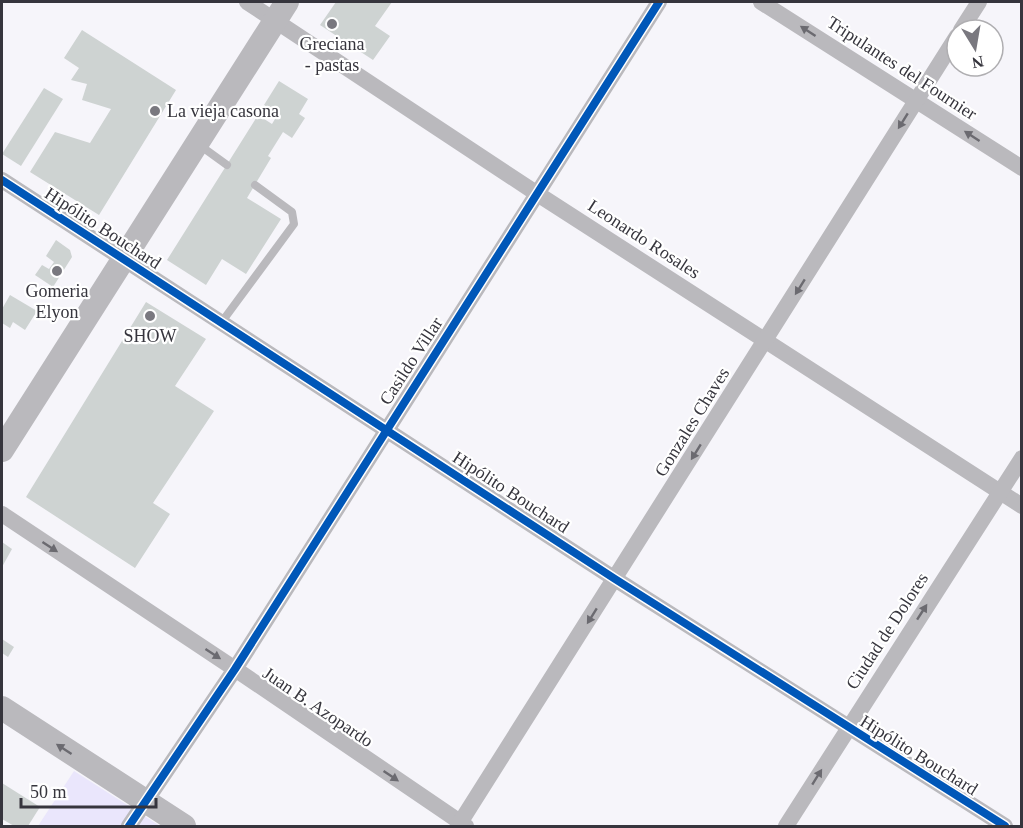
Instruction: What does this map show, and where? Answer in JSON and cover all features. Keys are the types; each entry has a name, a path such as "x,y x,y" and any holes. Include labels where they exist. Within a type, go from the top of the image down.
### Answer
{"main road":[{"path":"2,450 281,10"},
{"path":"2,708 184,826"}],"street":[{"name":"Leonardo Rosales","path":"247,2 281,10 536,193 1022,506"},
{"name":"Casildo Villar","path":"129,826 235,669 386,428 659,2"},
{"name":"Tripulantes del Fournier","path":"761,2 1022,168"},
{"path":"969,18 979,2"},
{"name":"Gonzales Chaves","path":"461,825 945,55"},
{"name":"Hipólito Bouchard","path":"2,180 615,579 1005,826"},
{"name":"Ciudad de Dolores","path":"786,826 1022,458"},
{"name":"Juan B. Azopardo","path":"2,514 235,669 461,825"}],"lane":[{"path":"197,143 227,165"},
{"path":"221,322 294,224 292,212 255,185"}],"shaded area":[{"path":"74,771 160,826 38,826"}],"building":[{"path":"336,2 392,2 375,26 390,36 373,60 320,25"},
{"path":"82,30 176,90 99,215 30,172 55,132 90,143 111,109 82,100 87,84 71,80 79,68 64,58"},
{"path":"279,81 308,99 299,114 305,118 292,138 283,132 268,156 271,158 247,198 281,219 246,274 222,259 206,285 167,260 258,115 272,124 278,114 264,105"},
{"path":"44,88 63,99 21,166 2,154"},
{"path":"56,240 70,250 72,257 53,287 35,275 42,265 49,269 54,262 46,256"},
{"path":"10,295 37,311 25,330 13,322 10,328 2,323 2,309"},
{"path":"146,302 206,339 175,386 214,411 153,503 170,514 135,568 26,497"},
{"path":"2,542 12,549 2,567"},
{"path":"2,639 14,647 8,657 2,653"},
{"path":"2,783 40,807 28,826 14,826 2,819"}],"cycle path":[{"path":"129,826 235,669 659,2"},
{"path":"2,180 615,579 1005,826"}],"place":[{"name":"Greciana - pastas","path":"332,24"},
{"name":"La vieja casona","path":"155,111"},
{"name":"Gomeria Elyon","path":"57,271"},
{"name":"SHOW","path":"150,316"}]}
